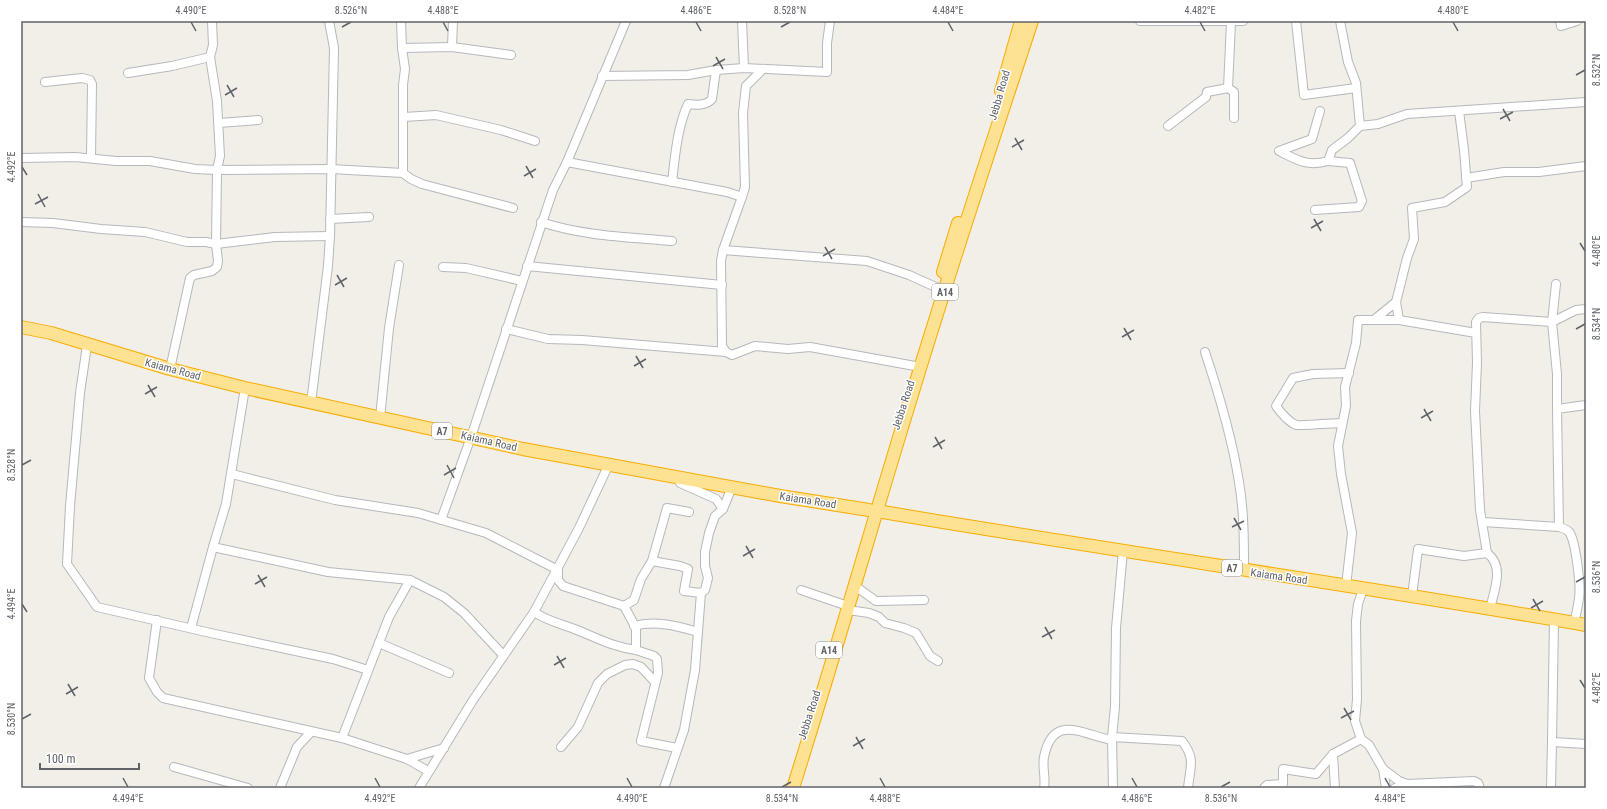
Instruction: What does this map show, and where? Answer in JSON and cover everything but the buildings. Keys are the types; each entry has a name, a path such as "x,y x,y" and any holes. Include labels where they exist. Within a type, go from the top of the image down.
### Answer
{"highway":[{"name":"Jebba Road","path":"793,788 938,288 998,100 1021,21"},
{"name":"Jebba Road","path":"785,788 845,607 855,586 873,511 912,396 997,123 1032,21"},
{"name":"Kaiama Road","path":"21,327 52,333 86,345 170,369 245,388 523,449 780,496 1580,624"}],"street":[{"path":"170,369 188,282 194,275 212,271 217,267 218,261 216,244 217,170 220,156 219,123 210,57 213,45 212,21"},
{"path":"311,403 328,266 330,236 330,169 334,48 329,21"},
{"path":"401,21 402,48 405,69 403,85 403,173"},
{"path":"452,47 453,21"},
{"path":"441,520 471,437 541,222 553,190 567,162 626,21"},
{"path":"742,21 744,68"},
{"path":"602,76 688,75 716,70 744,68 827,72 827,43 830,21"},
{"path":"1140,21 1243,21"},
{"path":"1296,21 1304,95 1356,88"},
{"path":"1340,21 1348,62 1356,88 1360,126"},
{"path":"1560,21 1561,26 1577,21"},
{"path":"1228,88 1231,22"},
{"path":"402,48 452,47 511,55"},
{"path":"128,73 172,66 210,57"},
{"path":"726,352 722,346 721,261 723,250 745,187 743,113 746,86 763,69"},
{"path":"672,182 677,146 688,104 698,105 710,102 712,99 716,70"},
{"path":"45,82 82,78 90,80 92,84 91,158"},
{"path":"1168,126 1206,97 1207,92 1228,88 1234,92 1234,118"},
{"path":"1328,162 1332,150 1348,138 1360,126 1378,124 1408,114 1586,102"},
{"path":"1314,210 1359,207 1362,201 1350,162 1328,162 1316,165 1302,162 1279,151 1312,140 1320,110"},
{"path":"1399,320 1396,302 1407,258 1414,239 1412,208 1444,202 1466,187 1459,111"},
{"path":"404,117 436,115 501,130 535,141"},
{"path":"219,123 258,120"},
{"path":"21,158 91,158 116,161 150,161 195,169 217,170 330,169 403,173 422,184 512,208"},
{"path":"567,162 727,192 742,197"},
{"path":"1466,178 1504,172 1539,172 1586,166"},
{"path":"330,219 369,216"},
{"path":"21,222 53,223 101,230 145,232 187,242 206,242 216,244 275,237 330,236"},
{"path":"541,222 559,228 590,233 672,240"},
{"path":"723,250 868,261 909,275 938,288"},
{"path":"380,418 387,342 400,265"},
{"path":"527,266 722,285"},
{"path":"443,267 471,269 522,281"},
{"path":"1556,284 1552,322 1557,374 1559,527"},
{"path":"1375,319 1396,302"},
{"path":"1490,609 1497,572 1496,563 1487,553 1480,510 1475,411 1477,363 1476,322 1479,318 1483,317 1552,322 1576,310 1586,309"},
{"path":"1346,586 1352,533 1338,446 1346,406 1346,387 1356,343 1358,320 1399,320 1476,333"},
{"path":"506,329 548,339 582,340 726,352 732,355 755,346 788,349 810,347 915,366"},
{"path":"86,345 80,393 67,564 97,607 333,659 368,670"},
{"path":"1205,352 1218,390 1240,482 1244,540 1244,570"},
{"path":"1342,423 1298,426 1284,417 1276,406 1294,378 1313,374 1349,373"},
{"path":"191,628 212,547 226,504 232,474 237,429 245,388"},
{"path":"1557,409 1586,404"},
{"path":"419,788 428,771 503,655 534,612 580,528 609,464"},
{"path":"232,474 335,500 418,513 486,532 558,570"},
{"path":"676,476 680,483 716,499 722,509"},
{"path":"664,788 684,730 694,678 701,593 705,590 708,578 705,552 709,533 715,516 722,509 732,487"},
{"path":"624,606 634,600 641,579 652,561 667,508 689,512"},
{"path":"1482,522 1559,527 1566,529 1569,533 1575,555 1579,583 1580,624"},
{"path":"212,547 328,572 410,580 444,597 464,613 503,655"},
{"path":"1412,596 1418,549 1464,556 1487,553"},
{"path":"1113,788 1112,739 1115,707 1116,628 1123,551"},
{"path":"652,561 688,569 684,591 701,593"},
{"path":"558,570 558,580 563,586 624,606 636,628 636,650"},
{"path":"342,738 389,617 410,580"},
{"path":"855,586 876,601 924,600"},
{"path":"1363,589 1358,604 1356,621 1357,698 1355,721 1361,739 1369,745 1383,769 1386,788"},
{"path":"801,590 845,607 869,613 879,617 885,623 916,633 930,656 938,660"},
{"path":"534,612 545,620 577,630 615,646 636,650 654,656 658,659 658,673 640,741 677,748"},
{"path":"157,620 149,678 157,692 163,698 342,738 407,759 428,771"},
{"path":"1552,788 1554,620"},
{"path":"634,626 640,624 669,625 698,632"},
{"path":"379,643 449,673"},
{"path":"561,747 578,727 598,683 607,674 616,668 633,664 641,667 655,682"},
{"path":"1044,788 1044,758 1049,740 1060,730 1070,729 1112,739 1182,741 1190,750 1192,758 1188,788"},
{"path":"280,788 297,747 311,732"},
{"path":"1264,788 1267,785 1282,784 1283,769 1316,774 1333,754 1361,739"},
{"path":"1552,742 1586,744"},
{"path":"407,759 444,748"},
{"path":"1333,754 1335,788"},
{"path":"174,767 248,788"},
{"path":"1383,769 1399,781 1407,784"},
{"path":"1395,788 1407,784 1474,782 1478,783 1480,788"}]}
